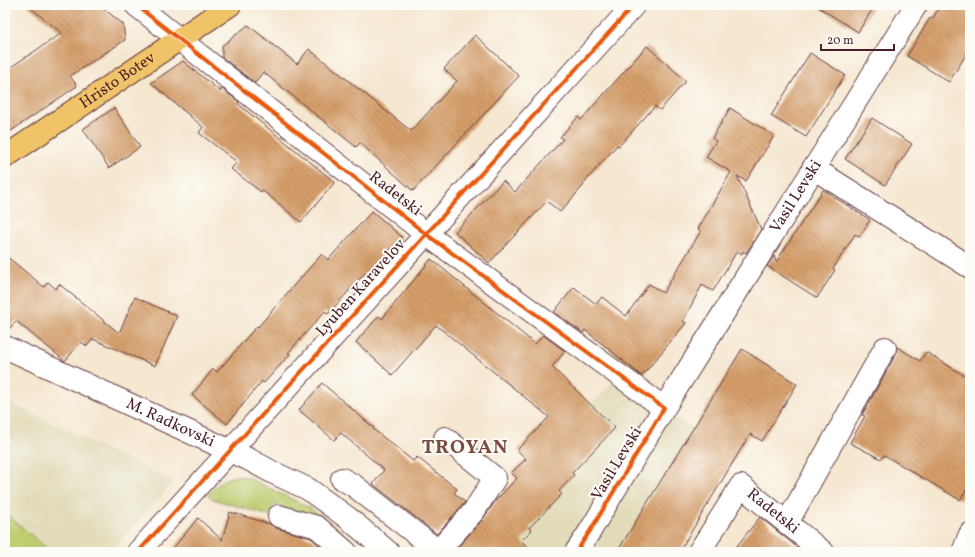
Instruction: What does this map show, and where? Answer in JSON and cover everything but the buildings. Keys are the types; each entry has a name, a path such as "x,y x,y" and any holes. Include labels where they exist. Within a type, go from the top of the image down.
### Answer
{"main road":[{"name":"Hristo Botev","path":"5,157 230,5"}],"street":[{"name":"Radetski","path":"136,5 426,234 664,408"},
{"name":"Lyuben Karavelov","path":"138,552 634,5"},
{"name":"Vasil Levski","path":"576,552 813,168 916,5"},
{"path":"813,168 970,267"},
{"name":"M. Radkovski","path":"5,347 248,459 308,489 348,518 388,552"},
{"path":"787,523 885,348"},
{"path":"342,479 353,485 438,552 474,511 496,478 445,438"},
{"name":"Radetski","path":"699,552 741,486 823,552"},
{"path":"279,516 317,527 346,552"},
{"name":"Vasil Levski","path":"582,552 590,531"},
{"path":"963,552 970,534"}],"shaded area":[{"path":"615,379 712,441 650,552 456,552"},
{"path":"5,400 174,482 110,552 5,552"}],"green space":[{"path":"236,476 247,477 310,508 340,530 366,552 360,552 331,530 273,504 270,516 213,499 208,495 220,482"},
{"path":"5,513 51,552 5,552"}],"cycle path":[{"path":"136,5 426,234 664,408 576,552"},
{"path":"138,552 634,5"}],"district":[{"name":"TROYAN","path":"465,448"}]}
